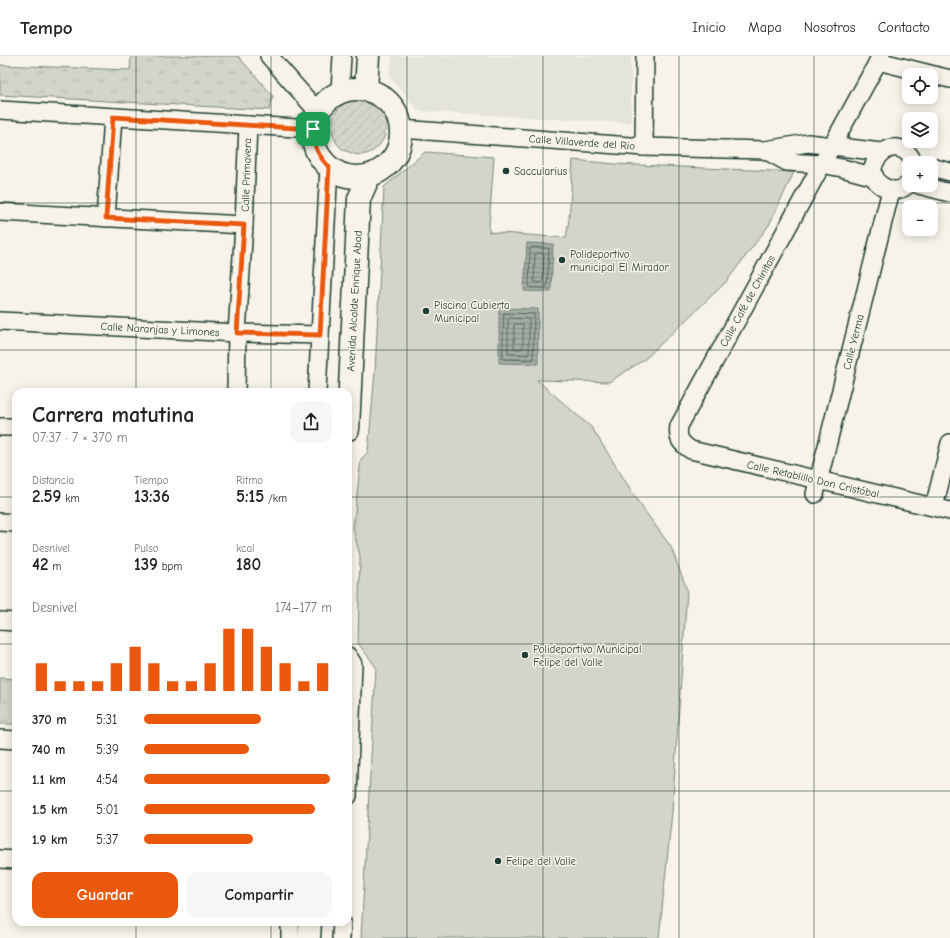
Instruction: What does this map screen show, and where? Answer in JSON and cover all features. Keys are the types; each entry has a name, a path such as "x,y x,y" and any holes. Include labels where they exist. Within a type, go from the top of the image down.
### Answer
{"main road":[{"path":"353,91 357,56"},
{"path":"353,91 368,56"},
{"path":"353,91 378,95 389,103 396,114 401,129 401,140 397,152 390,163 380,171 359,176 338,173 329,167 319,156 314,143 315,121 327,101 353,91"},
{"name":"Avenida Alcalde Enrique Abad","path":"340,388 351,200 348,185 359,176"},
{"name":"Avenida Alcalde Enrique Abad","path":"350,388 359,176"},
{"path":"309,938 310,926"},
{"path":"318,938 319,926"}],"street":[{"path":"268,56 315,121"},
{"path":"342,56 353,91"},
{"path":"644,56 644,147"},
{"path":"832,145 879,58 950,79"},
{"path":"0,110 248,125 315,121"},
{"path":"106,218 113,117"},
{"name":"Calle Primavera","path":"236,388 237,333 244,225 248,125"},
{"name":"Calle Villaverde del Rio","path":"401,129 644,147 765,150 808,143 882,152 894,148 901,149 911,156"},
{"name":"Calle Café de Chinitas","path":"679,440 679,426 832,145"},
{"name":"Calle Villaverde del Rio","path":"765,150 787,162 822,164 875,177"},
{"path":"882,152 874,163 873,170 875,177 884,188 891,190 902,189"},
{"path":"317,388 329,167"},
{"path":"938,169 950,172"},
{"path":"938,189 950,192"},
{"name":"Calle Yerma","path":"816,487 891,190"},
{"path":"0,212 244,225"},
{"name":"Calle Naranjas y Limones","path":"0,321 237,333 320,335"},
{"path":"0,427 12,427"},
{"name":"Calle Retablillo Don Cristóbal","path":"679,440 683,445 691,450 816,487 942,509"},
{"path":"942,509 950,442"},
{"path":"0,522 12,523"},
{"path":"0,621 12,622"},
{"path":"352,662 352,690"},
{"path":"0,739 12,740"},
{"path":"0,859 12,860"},
{"path":"290,926 290,938"},
{"path":"341,938 342,926"}],"shaded area":[{"path":"392,56 631,56 631,121 628,123 418,111 389,77"}],"green space":[{"path":"131,56 238,56 273,96 269,110 0,95 0,65 130,70"},
{"path":"358,98 374,104 383,114 386,125 385,136 379,145 371,152 360,155 342,149 335,140 330,126 334,115 343,105"},
{"name":"Polideportivo Municipal Felipe del Valle","path":"425,152 494,157 489,232 566,238 569,219 573,160 615,164 794,172 769,225 726,282 645,359 609,382 537,380 592,428 639,503 671,547 687,590 672,812 659,938 361,938 376,667 358,643 360,556 353,529 361,459 368,452 375,372 384,187"},
{"path":"0,678 12,679 12,724 0,724"}],"water":[{"path":"527,243 553,244 551,292 524,291"},
{"path":"499,308 538,309 538,364 499,363"}],"place":[{"name":"Saccularius","path":"506,171"},
{"name":"Polideportivo municipal El Mirador","path":"562,260"},
{"name":"Piscina Cubierta Municipal","path":"426,311"},
{"name":"Polideportivo Municipal Felipe del Valle","path":"525,655"},
{"name":"Felipe del Valle","path":"498,861"}],"route":[{"path":"113,117 313,129 314,143 319,156 329,167 320,335 237,333 244,225 235,226 106,218 113,117"}]}
